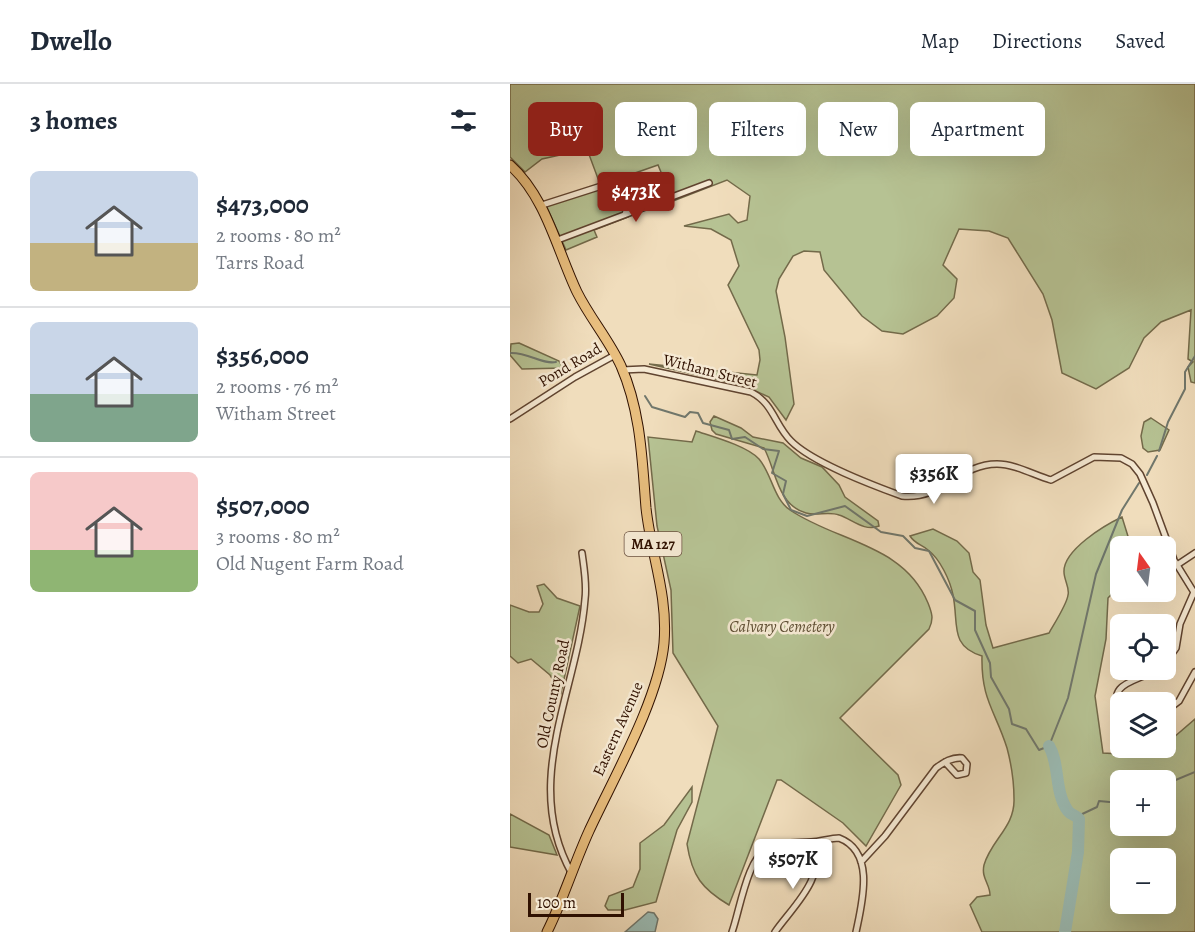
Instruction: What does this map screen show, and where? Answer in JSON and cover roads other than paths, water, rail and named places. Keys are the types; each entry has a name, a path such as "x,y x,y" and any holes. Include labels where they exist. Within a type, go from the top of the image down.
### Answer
{"main road":[{"name":"Eastern Avenue","path":"510,165 526,181 578,293 615,355 634,402 641,438 646,510 664,597 664,645 651,696 547,932"}],"street":[{"path":"539,206 614,182 622,183 629,192 630,199 625,214"},
{"path":"555,241 709,183"},
{"name":"Pond Road","path":"510,419 575,377 615,355"},
{"name":"Witham Street","path":"622,370 644,369 751,392 764,399 790,441 807,454 902,496 920,496 938,491 954,478 984,465 1004,465 1051,480 1059,478 1094,457 1122,458 1140,474 1177,566 1194,593"},
{"path":"1177,566 1195,552"},
{"name":"Old County Road","path":"572,874 557,835 552,788 556,729 585,600 582,553"},
{"path":"1176,648 1180,624 1194,593"},
{"path":"1176,703 1195,672"},
{"path":"1117,692 1134,680"},
{"path":"861,862 885,836 932,772 945,762"},
{"path":"732,932 749,876 758,857 768,848 839,837 850,844 861,862 863,889 856,932"},
{"path":"775,932 808,890 816,857 813,842"}],"water":[{"path":"648,912 654,913 658,919 655,932 625,932"}],"waterway":[{"path":"510,353 523,354 546,362 556,362"},
{"path":"1159,451 1168,422 1185,389 1185,372 1195,356"},
{"path":"645,396 652,407 685,417 690,412 698,413 703,423 729,430 732,439 745,437 763,449 779,451 772,473 786,481 783,494 791,510 807,516 845,506 881,532 903,536 915,548 929,551 955,600 975,611 975,630 990,663 991,677 1009,709 1012,724 1026,729 1039,750 1049,746 1068,698 1096,574 1122,510 1139,483"},
{"path":"1147,475 1157,456"},
{"path":"1049,746 1055,761 1064,803 1069,812 1079,819 1078,852 1065,932"},
{"path":"1176,780 1195,772"},
{"path":"1078,816 1097,807 1099,801 1110,802"}],"park label":[{"name":"Calvary Cemetery","path":"782,627"}]}
